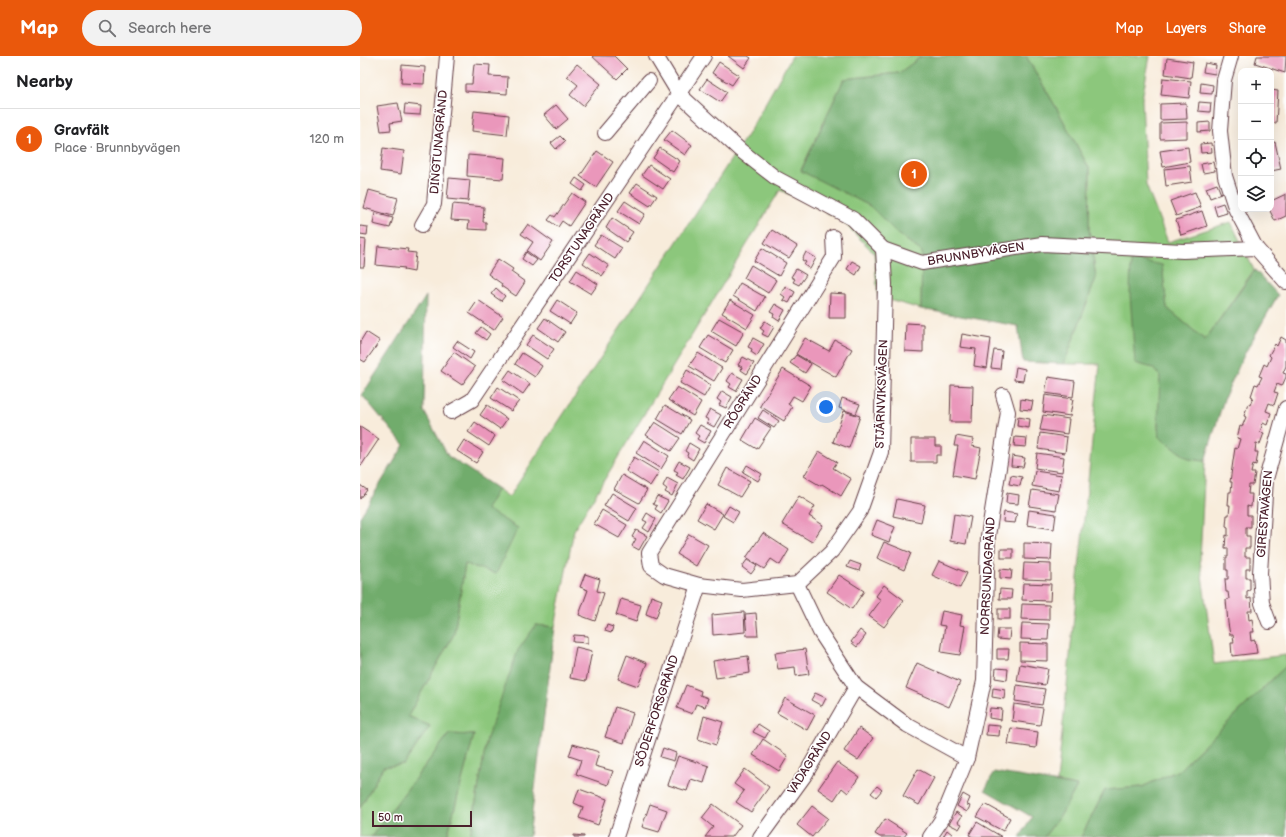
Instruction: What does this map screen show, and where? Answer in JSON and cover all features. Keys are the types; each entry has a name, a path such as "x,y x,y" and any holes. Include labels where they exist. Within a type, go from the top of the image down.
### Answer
{"street":[{"name":"DINGTUNAGRÄND","path":"422,225 434,204 447,56"},
{"name":"BRUNNBYVÄGEN","path":"656,56 679,94 740,150 776,178 853,218 883,249 922,263 1042,244 1183,252 1256,248"},
{"name":"TORSTUNAGRÄND","path":"452,412 472,400 704,56"},
{"path":"1231,56 1224,80 1220,131 1225,176 1236,210 1256,248 1286,282"},
{"path":"605,133 649,81"},
{"name":"RÖGRÄND","path":"699,586 664,575 651,566 649,553 834,257 833,237"},
{"name":"STJÄRNVIKSVÄGEN","path":"797,584 832,551 860,511 881,452 885,284 883,249"},
{"name":"NORRSUNDAGRÄND","path":"930,837 942,819 967,758 984,681 988,536 1008,412 1004,395"},
{"name":"GIRESTAVÄGEN","path":"1269,622 1262,603 1260,573 1266,479 1286,408"},
{"path":"699,586 742,590 797,584 820,632 856,687 907,725 967,758"},
{"name":"SÖDERFORSGRÄND","path":"616,837 699,586"},
{"name":"VADAGRÄND","path":"760,837 805,775 856,687"}],"green space":[{"path":"792,56 922,56 899,73 844,79 801,170 870,206 896,232 922,252 921,309 878,297 874,253 840,219 780,190 574,530 555,627 536,625 487,738 470,837 447,837 474,735 449,734 371,837 360,837 360,808 383,767 404,764 430,726 408,716 454,634 465,564 517,528 485,509 498,489 509,497 749,132"},
{"path":"922,56 1026,56 1090,170 1089,229 1096,278 1064,364 1023,362 1018,326 921,309 922,252 896,232 870,206 801,171 844,79 899,73"},
{"path":"1026,56 1150,56 1142,99 1146,185 1168,242 1231,222 1254,270 1205,340 1167,308 1162,265 1153,368 1161,376 1158,426 1159,437 1189,459 1205,461 1200,560 1214,664 1286,655 1286,666 1179,770 1142,787 1105,790 1081,837 1044,837 1062,813 1077,786 1057,782 1100,364 1064,364 1096,278 1089,229 1090,170"},
{"path":"1131,259 1162,265 1167,308 1205,340 1255,270 1278,295 1245,353 1225,396 1205,461 1189,459 1159,437 1160,376 1153,368 1135,363 1130,294"},
{"path":"426,296 424,411 448,456 498,489 486,509 518,528 496,574 465,564 454,634 408,716 430,726 404,764 383,767 360,808 360,517 404,445 362,395"},
{"path":"536,625 555,627 529,837 470,837 487,738 518,650"},
{"path":"1286,666 1286,837 1081,837 1105,790 1142,787 1179,770"},
{"path":"449,734 474,735 447,837 371,837"},
{"path":"994,772 1077,786 1062,813 1044,837 1020,837 1032,817 985,790"}],"building":[{"path":"592,56 614,56 627,69 617,79"},
{"path":"728,56 748,56 751,58 744,68"},
{"path":"1257,56 1286,56 1285,73 1274,69 1274,68 1255,63"},
{"path":"1167,58 1193,62 1191,78 1165,74"},
{"path":"719,62 739,75 732,85 712,73"},
{"path":"1205,63 1216,65 1215,74 1203,72"},
{"path":"474,64 490,65 489,76 508,77 507,94 465,91 465,84 472,84"},
{"path":"577,64 601,84 583,106 570,95 578,85 567,76"},
{"path":"402,65 425,67 424,84 401,83"},
{"path":"1163,78 1191,81 1189,98 1161,95"},
{"path":"707,79 727,92 720,102 700,89"},
{"path":"1201,83 1213,85 1212,94 1200,93"},
{"path":"1274,90 1278,91 1276,123 1274,123"},
{"path":"1199,102 1211,103 1210,112 1198,111"},
{"path":"398,103 402,121 390,123 391,130 381,131 377,106"},
{"path":"1186,103 1187,119 1160,120 1160,104"},
{"path":"405,104 421,106 420,115 404,114"},
{"path":"556,105 568,119 556,129 544,115"},
{"path":"474,111 509,115 507,135 472,131"},
{"path":"1187,122 1187,138 1160,139 1160,123"},
{"path":"1210,122 1210,131 1198,132 1198,123"},
{"path":"672,130 692,145 685,155 664,140"},
{"path":"560,136 565,141 556,149 551,143"},
{"path":"1274,142 1281,169 1274,170"},
{"path":"1211,143 1212,152 1201,153 1200,144"},
{"path":"1188,147 1190,162 1163,167 1160,151"},
{"path":"383,148 404,151 401,174 380,171"},
{"path":"660,148 680,161 673,172 653,158"},
{"path":"597,151 613,162 596,187 580,176"},
{"path":"468,155 505,158 503,179 467,176"},
{"path":"1213,162 1215,171 1203,173 1201,164"},
{"path":"649,165 670,179 663,189 642,175"},
{"path":"1190,166 1192,182 1166,186 1164,169"},
{"path":"449,178 470,180 468,201 447,199"},
{"path":"576,178 586,185 582,191 572,184"},
{"path":"637,183 657,196 650,206 630,193"},
{"path":"1217,184 1221,194 1210,198 1206,188"},
{"path":"369,190 398,198 393,216 364,208"},
{"path":"1195,192 1201,207 1176,216 1170,201"},
{"path":"572,193 585,202 569,226 562,221 558,227 548,220 552,215 555,217"},
{"path":"1286,194 1286,216 1275,221 1270,212 1274,212 1274,200"},
{"path":"625,201 645,214 639,224 618,211"},
{"path":"1223,203 1227,213 1217,216 1214,206"},
{"path":"453,204 484,207 483,222 486,222 486,230 468,229 469,221 451,220"},
{"path":"1202,211 1207,226 1181,235 1176,220"},
{"path":"375,213 393,218 390,228 373,224"},
{"path":"612,218 633,232 626,242 606,228"},
{"path":"528,224 553,242 540,261 527,251 533,242 521,234"},
{"path":"360,226 368,227 367,235 360,234"},
{"path":"772,230 797,246 789,258 764,243"},
{"path":"601,235 622,248 615,259 594,245"},
{"path":"360,239 366,240 364,267 360,267"},
{"path":"378,246 408,249 407,252 416,253 414,272 404,270 405,268 376,265"},
{"path":"762,248 786,263 779,276 754,261"},
{"path":"526,252 537,260 532,266 522,259"},
{"path":"806,252 816,258 810,269 804,265 806,262 802,260"},
{"path":"590,253 609,266 602,276 583,263"},
{"path":"498,259 513,269 511,272 525,282 516,296 501,286 502,284 488,274"},
{"path":"852,261 861,266 856,275 847,269"},
{"path":"751,265 776,280 768,293 744,278"},
{"path":"796,269 806,275 799,285 793,282 795,279 791,277"},
{"path":"577,270 598,284 591,294 570,281"},
{"path":"740,283 765,297 757,311 733,296"},
{"path":"785,286 795,292 789,303 783,300 785,297 781,294"},
{"path":"496,288 505,296 501,301 491,294"},
{"path":"830,293 846,294 846,318 829,318"},
{"path":"478,300 503,317 494,330 469,313"},
{"path":"557,300 577,313 570,324 550,311"},
{"path":"730,300 755,315 747,328 722,313"},
{"path":"775,304 785,310 779,321 773,317 774,314 770,312"},
{"path":"545,318 565,332 558,342 538,328"},
{"path":"719,318 744,332 736,346 711,331"},
{"path":"765,321 774,327 768,337 762,334 764,331 760,328"},
{"path":"906,323 923,324 923,352 905,351"},
{"path":"481,327 490,334 486,340 476,333"},
{"path":"366,332 380,341 365,362 360,359 360,342"},
{"path":"962,334 991,339 987,368 974,366 976,349 960,347"},
{"path":"533,335 554,349 547,359 526,345"},
{"path":"708,335 733,350 725,363 700,348"},
{"path":"1281,337 1286,340 1286,366 1283,373 1286,374 1286,377 1282,386 1277,384 1274,392 1278,393 1274,405 1269,403 1266,411 1271,413 1267,425 1263,423 1260,432 1264,433 1260,444 1256,443 1255,452 1258,452 1256,465 1253,464 1251,473 1255,473 1253,485 1249,485 1248,494 1252,494 1251,507 1247,506 1247,515 1251,515 1251,527 1246,527 1246,536 1250,536 1250,548 1245,548 1245,557 1250,557 1250,569 1246,569 1246,578 1250,578 1250,590 1247,591 1247,599 1251,598 1252,611 1248,611 1249,620 1252,619 1254,632 1250,632 1251,641 1255,640 1257,653 1232,656 1231,643 1234,643 1233,635 1230,635 1228,623 1226,600 1229,599 1228,592 1226,592 1225,579 1228,579 1226,557 1228,557 1228,548 1225,548 1226,535 1228,536 1228,527 1226,526 1227,515 1229,515 1230,505 1228,505 1229,492 1231,492 1232,482 1230,482 1233,461 1235,448 1237,449 1240,439 1237,438 1240,426 1242,427 1246,417 1244,416 1248,404 1250,405 1253,397 1251,396 1255,384 1258,385 1262,377 1259,376 1264,364 1267,366 1271,357 1269,355 1275,344 1277,346"},
{"path":"753,338 764,344 757,356 751,352 752,349 748,347"},
{"path":"805,338 829,351 835,340 852,349 836,377 796,354"},
{"path":"457,341 474,352 470,359 453,347"},
{"path":"994,350 1002,351 1000,369 991,368"},
{"path":"454,352 475,367 462,385 441,371"},
{"path":"522,353 542,366 535,377 515,364"},
{"path":"698,353 722,368 714,381 689,366"},
{"path":"796,355 811,364 805,373 790,363"},
{"path":"743,357 754,363 747,374 741,370 742,367 738,365"},
{"path":"1016,367 1025,369 1023,381 1014,380"},
{"path":"783,369 811,386 802,401 793,396 788,404 792,407 784,421 760,406"},
{"path":"510,370 530,384 523,394 503,380"},
{"path":"687,370 711,385 704,397 680,383"},
{"path":"732,373 743,379 736,391 729,387 731,384 727,381"},
{"path":"1048,377 1075,381 1073,397 1045,393"},
{"path":"951,385 973,386 972,422 950,422"},
{"path":"498,387 519,401 511,411 491,398"},
{"path":"677,387 701,402 693,416 668,400"},
{"path":"722,391 732,397 726,408 719,405 721,402 717,399"},
{"path":"1045,395 1073,399 1070,416 1043,412"},
{"path":"842,398 860,404 856,414 839,408"},
{"path":"1021,399 1033,401 1031,410 1020,409"},
{"path":"487,405 507,419 500,429 480,415"},
{"path":"665,405 690,420 682,434 657,419"},
{"path":"710,409 721,415 714,427 707,423 709,420 705,418"},
{"path":"763,410 779,421 774,428 758,418"},
{"path":"844,411 860,416 849,448 833,442"},
{"path":"1043,415 1069,419 1067,434 1040,430"},
{"path":"1018,417 1030,419 1029,428 1017,426"},
{"path":"755,418 771,428 757,449 742,440"},
{"path":"475,422 495,436 489,446 468,432"},
{"path":"655,422 680,438 671,451 646,435"},
{"path":"700,425 711,431 704,443 697,439 699,436 695,433"},
{"path":"360,427 379,439 361,466 360,465"},
{"path":"1040,433 1067,437 1065,453 1038,449"},
{"path":"956,436 973,439 972,446 981,448 975,479 953,475 958,446 954,446"},
{"path":"1015,437 1027,438 1026,447 1014,446"},
{"path":"911,439 935,439 935,446 941,446 941,455 936,455 936,462 911,462"},
{"path":"464,440 483,452 476,463 457,451"},
{"path":"644,440 669,456 661,469 636,453"},
{"path":"689,443 699,449 693,460 687,456 688,453 685,451"},
{"path":"819,451 837,462 833,468 851,479 841,496 822,484 821,486 804,476"},
{"path":"1037,453 1064,457 1062,472 1035,468"},
{"path":"1012,456 1025,458 1023,467 1011,466"},
{"path":"634,457 659,472 650,486 626,471"},
{"path":"679,461 690,467 683,479 676,475 678,472 674,470"},
{"path":"747,465 762,474 758,481 743,472"},
{"path":"727,468 750,481 740,497 718,485"},
{"path":"1035,471 1062,475 1059,491 1032,486"},
{"path":"622,475 647,490 639,503 614,489"},
{"path":"1011,475 1022,477 1020,486 1009,484"},
{"path":"667,478 678,484 672,496 665,492 667,489 663,486"},
{"path":"360,485 367,490 360,499"},
{"path":"1032,490 1059,494 1056,510 1029,506"},
{"path":"612,493 637,508 629,521 604,506"},
{"path":"1007,493 1019,495 1018,504 1006,503"},
{"path":"657,496 668,501 661,513 655,509 657,506 653,504"},
{"path":"799,496 815,506 809,516 823,525 812,542 782,524"},
{"path":"897,499 925,505 921,522 893,516"},
{"path":"706,504 723,514 714,529 697,519"},
{"path":"729,506 739,512 733,522 723,516"},
{"path":"602,510 627,525 619,538 594,524"},
{"path":"1029,510 1056,514 1054,529 1027,525"},
{"path":"1004,512 1017,514 1015,523 1003,522"},
{"path":"647,513 656,519 649,532 643,528 647,522 643,520"},
{"path":"954,514 971,517 966,544 950,541"},
{"path":"877,520 895,527 889,542 871,535"},
{"path":"636,530 647,536 639,550 632,546 636,539 632,537"},
{"path":"763,533 789,550 780,565 771,559 764,569 746,558"},
{"path":"689,534 708,545 696,566 677,554"},
{"path":"884,542 911,553 904,570 877,558"},
{"path":"1024,543 1052,544 1051,560 1024,559"},
{"path":"1001,549 1013,549 1013,558 1001,558"},
{"path":"747,560 757,566 751,574 742,567"},
{"path":"850,561 861,565 859,571 847,567"},
{"path":"939,561 967,573 960,588 932,575"},
{"path":"1024,563 1051,564 1051,580 1023,579"},
{"path":"1000,569 1012,570 1011,579 1000,578"},
{"path":"585,574 600,579 597,591 604,593 595,621 579,615 588,590 580,587"},
{"path":"839,575 864,591 852,609 827,592"},
{"path":"1023,583 1051,584 1050,601 1022,600"},
{"path":"884,585 904,600 884,627 869,616 881,600 876,596"},
{"path":"1000,589 1012,590 1011,599 999,599"},
{"path":"651,596 662,600 656,618 646,614"},
{"path":"621,599 641,605 636,622 616,615"},
{"path":"1022,604 1049,605 1049,620 1021,619"},
{"path":"998,609 1010,609 1010,619 998,619"},
{"path":"942,611 962,615 960,625 965,626 960,655 941,652 945,626 939,625"},
{"path":"744,612 745,632 713,635 712,615"},
{"path":"756,613 758,636 747,636 745,614"},
{"path":"1022,623 1049,624 1048,640 1021,639"},
{"path":"607,625 613,627 611,633 605,631"},
{"path":"998,629 1010,629 1009,640 997,639"},
{"path":"860,630 866,635 857,647 851,642"},
{"path":"574,635 588,636 588,643 573,642"},
{"path":"1020,643 1048,644 1048,661 1020,660"},
{"path":"576,647 592,651 586,681 570,678"},
{"path":"805,649 809,674 796,676 795,667 778,669 775,653"},
{"path":"997,649 1009,649 1008,659 997,659"},
{"path":"627,655 647,663 638,686 618,679"},
{"path":"748,656 750,673 716,678 713,661"},
{"path":"917,663 960,682 949,707 906,688"},
{"path":"1020,664 1048,669 1045,685 1017,681"},
{"path":"996,668 1008,669 1007,680 995,678"},
{"path":"686,685 701,691 700,695 708,698 705,707 696,704 692,714 677,708"},
{"path":"1017,685 1045,689 1042,705 1015,701"},
{"path":"993,688 1005,690 1004,699 992,697"},
{"path":"815,693 826,698 822,706 811,700"},
{"path":"785,698 815,715 807,730 777,713"},
{"path":"1014,704 1043,708 1040,725 1012,721"},
{"path":"615,707 633,713 624,743 605,737"},
{"path":"990,708 1002,709 1001,720 989,718"},
{"path":"704,716 723,722 716,745 698,739"},
{"path":"758,724 769,731 765,738 753,732"},
{"path":"987,725 1000,726 999,736 986,735"},
{"path":"859,728 873,738 858,760 844,751"},
{"path":"1011,728 1038,732 1036,748 1008,744"},
{"path":"763,739 788,756 779,771 753,755"},
{"path":"573,744 599,752 595,766 613,771 608,785 576,774 581,760 569,756"},
{"path":"663,748 676,753 674,761 660,757"},
{"path":"678,756 709,766 704,783 691,779 687,791 668,785"},
{"path":"837,762 859,777 848,793 842,788 834,800 818,789"},
{"path":"745,769 769,787 751,812 736,802 744,791 734,784"},
{"path":"918,769 934,778 919,805 903,796"},
{"path":"877,786 882,790 876,797 871,793"},
{"path":"579,789 607,799 598,825 579,818 583,807 574,803"},
{"path":"963,794 970,798 967,805 970,806 967,812 957,806"},
{"path":"650,804 667,810 659,832 642,827"},
{"path":"713,804 741,825 732,837 705,837 713,827 702,818"},
{"path":"985,804 1010,818 1003,831 977,817"},
{"path":"812,806 828,818 812,837 797,825"},
{"path":"956,812 962,816 958,822 962,824 959,829 949,824"},
{"path":"885,819 907,833 904,837 880,837 875,834"},
{"path":"977,822 1002,837 973,837 969,835"},
{"path":"947,830 952,834 950,837 943,837"},
{"path":"574,835 584,836 584,837 574,837"}],"place":[{"name":"Gravfält","path":"914,174"}]}
